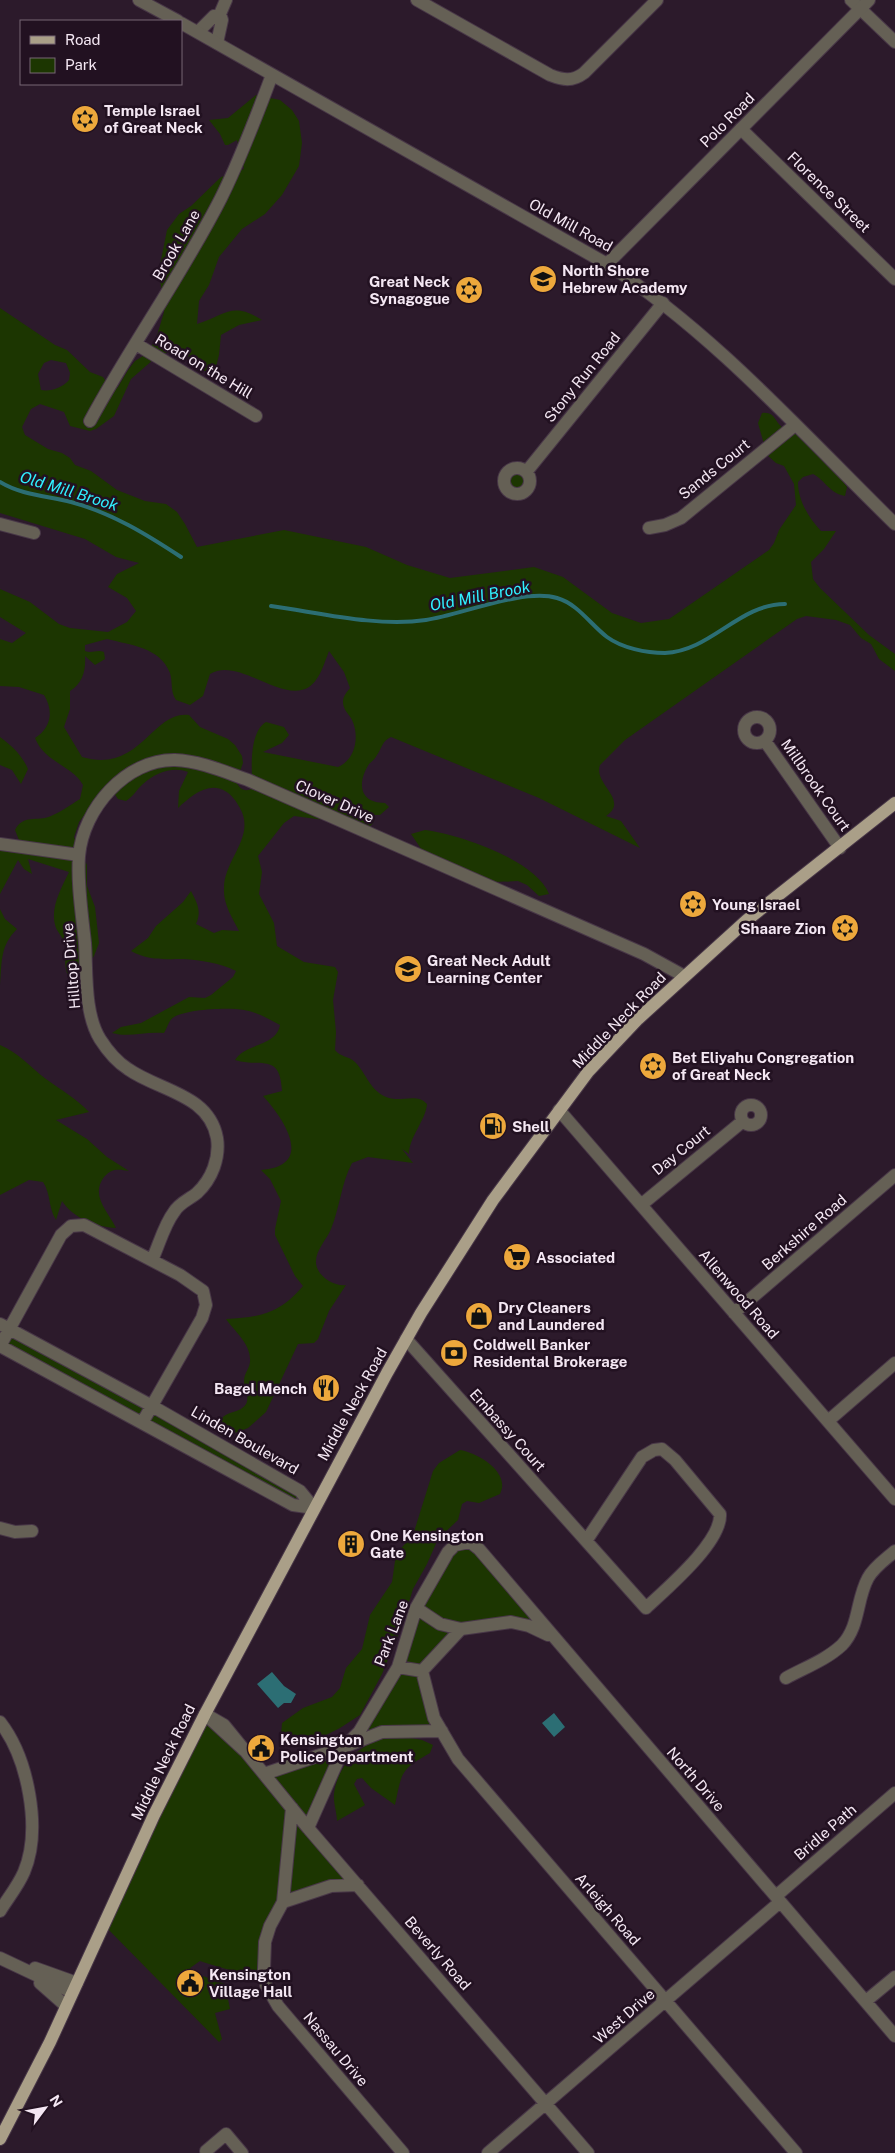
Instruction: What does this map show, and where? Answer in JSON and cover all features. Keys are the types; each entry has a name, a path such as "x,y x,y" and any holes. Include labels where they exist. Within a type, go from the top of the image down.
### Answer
{"main road":[{"name":"Middle Neck Road","path":"0,2139 66,2006 154,1815 205,1714 314,1508 406,1340 493,1200 559,1110 605,1052 684,976 780,892 840,848 895,803"}],"street":[{"name":"Old Mill Road","path":"139,0 176,20"},
{"path":"218,43 222,20 220,14 226,0"},
{"path":"418,0 550,76 562,80 577,78 584,74 657,0"},
{"path":"860,3 895,42"},
{"name":"Polo Road","path":"607,264 741,129 860,3"},
{"path":"198,32 214,16 220,14"},
{"name":"Old Mill Road","path":"182,23 607,264 663,303 705,338 895,524"},
{"name":"Brook Lane","path":"90,421 118,370 178,276 220,199 243,152 272,75"},
{"name":"Florence Street","path":"741,129 895,279"},
{"name":"Stony Run Road","path":"527,471 663,303"},
{"name":"Road on the Hill","path":"136,344 256,416"},
{"name":"Sands Court","path":"649,528 665,525 681,518 795,425"},
{"path":"0,524 34,533"},
{"name":"Millbrook Court","path":"765,741 840,848"},
{"name":"Clover Drive","path":"79,855 86,823 102,799 115,785 141,768 153,763 175,760 222,770 248,780 644,954 684,976"},
{"path":"0,844 79,855"},
{"name":"Hilltop Drive","path":"79,855 91,1012 99,1038 114,1057 128,1069 194,1102 206,1113 216,1135 217,1158 212,1172 196,1193 174,1211 152,1260"},
{"name":"Allenwood Road","path":"559,1110 895,1499"},
{"name":"Day Court","path":"641,1205 743,1121"},
{"name":"Berkshire Road","path":"734,1313 895,1175"},
{"path":"142,1423 194,1333 206,1305 203,1292 180,1275 84,1225 71,1226 61,1235 5,1326 0,1346 293,1506 314,1508"},
{"name":"Linden Boulevard","path":"5,1326 152,1406 300,1490 314,1508"},
{"name":"Embassy Court","path":"406,1340 586,1541 646,1608 685,1570 714,1536 721,1522 720,1514 675,1460 662,1449 654,1450 642,1457 586,1541"},
{"path":"828,1421 895,1363"},
{"path":"279,1498 288,1483"},
{"path":"0,1528 15,1532 32,1531"},
{"name":"Park Lane","path":"308,1828 344,1747 358,1732 398,1667 416,1608 451,1548 460,1543 473,1543"},
{"name":"North Drive","path":"473,1543 895,2036"},
{"path":"786,1678 817,1663 842,1644 854,1627 863,1588 869,1576 895,1551"},
{"path":"416,1608 440,1624 462,1629 511,1622 529,1626 553,1637"},
{"path":"398,1667 422,1671 462,1629"},
{"name":"Arleigh Road","path":"422,1671 434,1718 458,1759 796,2153"},
{"name":"Beverly Road","path":"205,1714 224,1725 308,1828 588,2153"},
{"path":"0,1722 10,1737 24,1768 31,1817 28,1857 24,1872 0,1911"},
{"path":"264,1774 382,1732 442,1731"},
{"name":"Bridle Path","path":"778,1899 895,1793"},
{"name":"Nassau Drive","path":"292,1808 283,1902 270,1926 265,1942 264,1970 270,1993 278,2006 403,2153"},
{"path":"283,1902 332,1886 358,1885"},
{"name":"West Drive","path":"488,2153 666,2001 778,1899"},
{"path":"5,1960 40,1969 74,1988"},
{"path":"5,1960 43,1985 66,2006"},
{"path":"866,2001 895,1977"},
{"path":"208,2153 206,2152 226,2134 242,2153"}],"green space":[{"path":"256,95 280,100 292,110 299,121 302,143 299,166 282,195 265,214 242,229 219,257 209,285 199,301 197,324 222,314 236,311 252,314 262,320 239,325 221,335 216,367 207,371 197,371 185,352 176,348 154,359 131,379 114,416 96,429 90,431 70,426 64,412 40,404 31,409 22,427 25,435 48,449 62,453 70,458 75,465 91,471 117,490 145,501 166,504 177,512 197,547 284,530 366,547 407,565 450,578 534,567 563,577 612,613 641,623 669,619 769,550 774,543 779,530 796,505 794,484 784,466 776,463 767,455 758,423 762,413 766,413 772,415 779,425 797,435 812,447 847,487 845,496 831,490 813,474 803,477 798,482 802,502 812,521 821,531 836,531 824,549 811,562 813,579 869,635 895,654 895,671 879,659 871,644 861,638 850,625 836,620 806,616 797,619 625,740 600,765 601,779 613,798 614,804 612,810 606,816 621,821 640,848 539,798 391,737 384,743 369,764 363,778 362,785 365,796 370,800 385,803 389,807 380,815 375,815 375,819 369,827 356,834 332,821 294,816 284,823 258,856 262,872 259,894 274,923 277,946 304,962 335,967 338,972 333,1000 336,1032 335,1050 355,1062 377,1092 389,1098 414,1098 427,1104 424,1116 412,1141 409,1154 402,1149 413,1163 368,1157 352,1163 345,1179 331,1229 316,1257 319,1271 326,1279 336,1284 346,1285 329,1311 318,1339 314,1343 298,1344 266,1412 248,1428 224,1437 218,1432 221,1419 243,1408 246,1404 247,1395 244,1381 250,1362 245,1342 226,1319 249,1317 269,1312 286,1303 303,1286 295,1276 275,1235 281,1201 270,1179 261,1170 277,1167 287,1160 291,1151 290,1140 280,1117 263,1096 282,1091 280,1079 273,1066 235,1060 246,1050 273,1037 280,1025 249,1011 237,1009 198,1010 174,1017 170,1020 164,1033 125,1035 112,1033 121,1027 141,1023 189,997 205,998 233,977 236,971 217,964 190,959 151,958 131,951 148,938 156,926 183,902 191,891 199,911 196,924 214,933 222,930 239,931 226,905 224,888 225,877 242,838 244,819 234,798 219,788 206,789 188,799 178,808 179,791 188,772 182,770 170,770 153,777 126,801 118,799 114,793 101,794 79,822 74,837 87,865 87,886 95,907 99,943 94,956 82,973 70,979 66,967 65,945 54,921 57,899 69,872 28,859 32,874 24,869 18,860 0,894 0,849 13,853 23,850 15,830 18,825 26,820 46,818 66,808 80,799 83,785 78,778 45,753 35,738 48,724 50,713 44,695 19,687 0,686 0,639 12,643 26,633 0,617 0,589 30,602 59,624 70,628 108,632 127,622 136,611 127,598 108,587 117,574 139,563 116,557 85,539 0,513 0,308 55,345 67,350 90,372 103,377 107,383 109,394 118,387 135,361 146,354 156,339 164,312 159,270 167,230 179,214 191,206 221,177 244,169 237,140 225,145 220,134 209,120 228,118","holes":["51,360 66,363 70,373 69,380 64,385 56,388 41,390 38,374 44,363","107,639 152,652 165,664 170,673 176,700 190,705 203,696 210,674 221,670 247,675 286,690 298,691 309,687 319,675 329,651 344,672 350,688 344,696 343,702 352,720 356,734 352,754 344,764 338,767 263,752 282,743 289,735 284,727 266,722 260,727 252,752 253,788 245,790 236,782 243,763 242,756 235,745 228,739 200,727 189,715 176,716 165,722 132,750 118,757 102,760 82,757 64,727 70,709 70,691 83,676 85,656 95,665 105,659 104,652 85,651 85,645"]},
{"path":"517,470 527,477 528,481 521,491 517,492 507,485 506,481 513,471"},
{"path":"0,737 23,759 28,769 21,784 12,770 0,765"},
{"path":"425,830 475,843 513,860 529,870 541,882 549,894 539,896 527,885 518,881 493,882 424,853 411,834"},
{"path":"0,909 5,919 17,929 7,942 3,954 0,985"},
{"path":"0,1045 19,1056 89,1112 56,1120 87,1139 107,1157 129,1171 113,1171 104,1177 100,1184 99,1191 102,1203 116,1228 93,1224 79,1217 62,1201 56,1220 43,1182 29,1180 0,1195"},
{"path":"0,1324 300,1491 315,1508 292,1505 0,1346"},
{"path":"460,1450 483,1459 497,1471 501,1478 500,1494 479,1503 467,1501 462,1504 458,1520 438,1539 413,1589 401,1628 382,1674 360,1715 316,1740 296,1747 287,1744 281,1735 282,1723 303,1708 332,1697 340,1688 346,1668 362,1649 370,1615 392,1582 396,1554 413,1535 433,1471 439,1463"},
{"path":"466,1541 553,1637 529,1626 461,1629 422,1671 442,1731 382,1732 344,1747 404,1649 448,1552"},
{"path":"205,1714 264,1774 344,1747 308,1828 358,1885 331,1886 277,1911 264,1969 248,1972 240,1971 200,1961 190,1968 200,1975 225,1984 230,2009 215,2013 222,2039 219,2042 103,1924"},
{"path":"400,1736 422,1740 433,1745 430,1753 413,1764 404,1773 399,1785 395,1805 371,1788 362,1778 357,1779 354,1784 365,1805 337,1821 334,1794 337,1782 348,1761 366,1746 388,1737"}],"shaded area":[{"path":"272,1672 284,1686 296,1694 291,1703 284,1703 278,1708 257,1684"},
{"path":"554,1713 565,1727 554,1737 542,1723"}],"waterway":[{"name":"Old Mill Brook","path":"0,482 17,490 71,502 101,512 142,532 181,557"},
{"name":"Old Mill Brook","path":"271,606 348,618 407,622 440,617 510,599 543,596 557,598 571,605 613,641 642,651 665,653 697,644 753,611 785,604"}],"place":[{"name":"Temple Israel of Great Neck","path":"85,119"},
{"name":"North Shore Hebrew Academy","path":"543,279"},
{"name":"Great Neck Synagogue","path":"469,290"},
{"name":"Young Israel","path":"693,904"},
{"name":"Shaare Zion","path":"845,928"},
{"name":"Great Neck Adult Learning Center","path":"408,969"},
{"name":"Bet Eliyahu Congregation of Great Neck","path":"653,1066"},
{"name":"Shell","path":"493,1126"},
{"name":"Associated","path":"517,1257"},
{"name":"Dry Cleaners and Laundered","path":"479,1316"},
{"name":"Coldwell Banker Residental Brokerage","path":"454,1353"},
{"name":"Bagel Mench","path":"326,1388"},
{"name":"One Kensington Gate","path":"351,1544"},
{"name":"Kensington Police Department","path":"261,1748"},
{"name":"Kensington Village Hall","path":"190,1983"}]}
